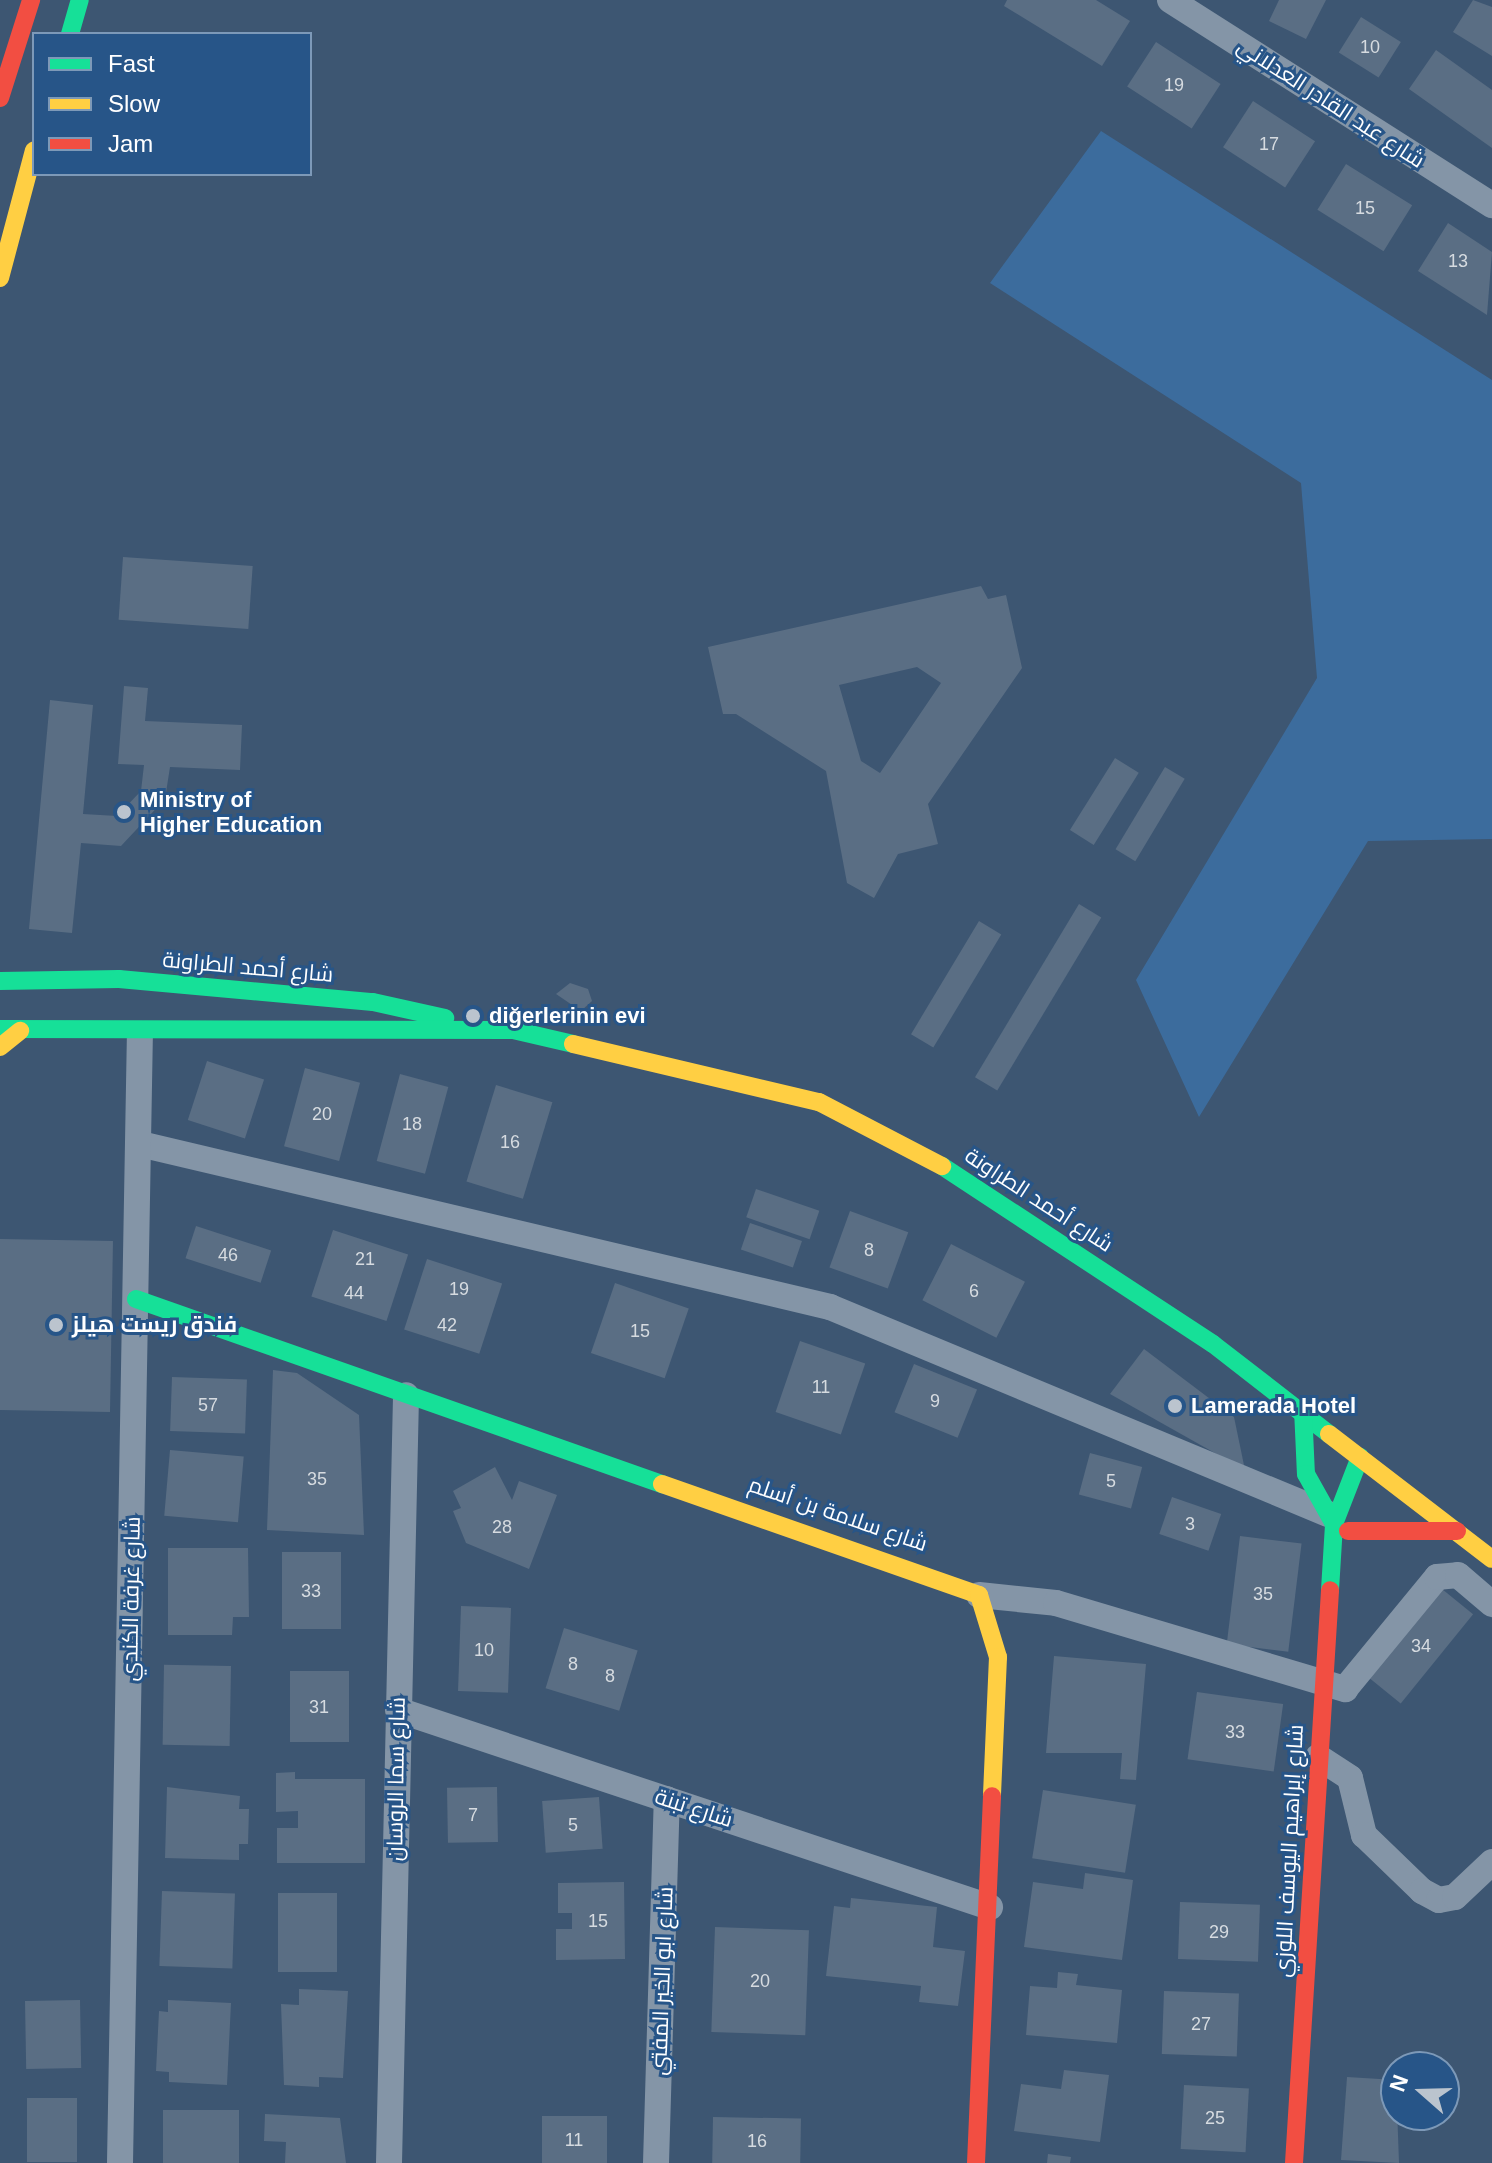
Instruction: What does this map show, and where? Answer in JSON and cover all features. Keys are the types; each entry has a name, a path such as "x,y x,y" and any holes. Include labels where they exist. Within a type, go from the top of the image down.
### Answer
{"street":[{"path":"0,98 31,0"},
{"path":"71,32 80,0"},
{"name":"شارع عبد القادر العدلاني","path":"1170,0 1492,205"},
{"path":"0,278 32,158"},
{"name":"شارع أحمد الطراونة","path":"0,981 119,979 373,1002 489,1029 681,1064 870,1122 1303,1409 1379,1474 1492,1559"},
{"name":"شارع أحمد الطراونة","path":"0,1029 140,1034 489,1029"},
{"path":"0,1047 20,1031"},
{"name":"شارع غرفة الكندي","path":"120,2163 140,1034"},
{"path":"140,1144 830,1307 1336,1528 1457,1531"},
{"name":"شارع سلامة بن أسلم","path":"136,1299 406,1395 721,1499 979,1595"},
{"name":"شارع سما الروسان","path":"389,2163 406,1395"},
{"path":"1303,1409 1302,1456 1336,1528"},
{"name":"شارع إبراهيم اليوسف اللوزي","path":"1294,2163 1322,1684 1336,1528 1360,1457"},
{"name":"شارع إبراهيم اليوسف اللوزي","path":"1336,1528 1379,1474"},
{"path":"976,2163 990,1907 998,1657 979,1595 1056,1603 1322,1684 1351,1686 1437,1577 1458,1575 1492,1604"},
{"name":"شارع تبنة","path":"398,1710 990,1907"},
{"path":"1318,1757 1350,1778 1364,1835 1422,1891 1439,1900 1455,1897 1492,1862"},
{"name":"شارع ابو الخير المفتي","path":"656,2163 667,1799"}],"shaded area":[{"path":"1101,131 1492,380 1492,839 1368,841 1199,1117 1136,980 1317,678 1301,483 990,283"}],"building":[{"path":"1007,0 1096,0 1130,21 1102,66 1004,6"},
{"path":"1279,0 1326,0 1306,39 1269,21"},
{"path":"1473,0 1492,7 1492,56 1453,32"},
{"path":"1361,17 1401,42 1379,78 1339,53"},
{"path":"1156,42 1221,84 1192,128 1127,86"},
{"path":"1436,50 1492,90 1492,148 1409,89"},
{"path":"1253,101 1315,141 1285,187 1223,147"},
{"path":"1346,164 1412,205 1384,251 1317,210"},
{"path":"1448,223 1492,252 1487,315 1418,271"},
{"path":"123,557 253,566 248,629 119,620"},
{"path":"981,586 988,599 1006,595 1022,668 928,804 938,844 898,854 874,898 847,883 826,771 736,714 723,714 708,647","holes":["917,667 941,683 880,773 861,761 839,685"]},
{"path":"124,686 148,688 145,721 242,725 240,770 170,767 165,799 121,846 81,843 72,933 29,929 50,700 93,705 83,814 117,816 141,791 144,765 118,764"},
{"path":"1115,758 1139,773 1094,845 1070,830"},
{"path":"1165,767 1185,779 1135,861 1116,849"},
{"path":"1079,904 1101,917 997,1091 975,1077"},
{"path":"979,921 1001,934 933,1048 911,1034"},
{"path":"570,983 588,989 592,1001 581,1011 556,994"},
{"path":"207,1061 264,1080 245,1139 188,1120"},
{"path":"305,1068 360,1083 339,1161 284,1146"},
{"path":"400,1074 448,1087 425,1174 377,1161"},
{"path":"496,1085 552,1102 523,1199 466,1182"},
{"path":"756,1189 819,1211 810,1239 746,1217"},
{"path":"850,1211 908,1232 888,1289 829,1267"},
{"path":"750,1223 802,1241 793,1267 741,1249"},
{"path":"196,1226 271,1250 261,1283 185,1258"},
{"path":"333,1230 408,1254 387,1321 311,1297"},
{"name":"فندق ريست هيلز","path":"0,1239 113,1241 110,1412 0,1410"},
{"path":"951,1244 1025,1282 996,1338 922,1300"},
{"path":"427,1259 502,1283 479,1354 404,1329"},
{"path":"615,1283 689,1308 665,1378 591,1353"},
{"path":"800,1341 865,1363 841,1434 776,1412"},
{"name":"Lamerada Hotel","path":"1144,1349 1234,1417 1245,1470 1110,1394"},
{"path":"914,1364 977,1389 958,1438 895,1412"},
{"path":"273,1370 297,1373 359,1415 364,1535 267,1530"},
{"path":"172,1377 247,1380 245,1434 170,1431"},
{"path":"170,1450 244,1456 238,1522 164,1516"},
{"path":"1090,1453 1142,1467 1131,1509 1079,1495"},
{"path":"495,1467 512,1500 519,1481 557,1495 529,1569 466,1543 453,1511 461,1508 453,1491"},
{"path":"1172,1497 1221,1514 1208,1551 1159,1534"},
{"path":"1240,1536 1302,1544 1288,1652 1227,1644"},
{"path":"168,1548 248,1548 249,1617 233,1617 232,1635 168,1635"},
{"path":"282,1552 341,1552 341,1629 282,1629"},
{"path":"1442,1589 1473,1614 1401,1704 1370,1678"},
{"path":"461,1606 511,1608 508,1693 458,1691"},
{"path":"564,1628 638,1651 619,1711 546,1688"},
{"path":"1054,1656 1146,1664 1136,1780 1120,1779 1122,1753 1046,1753"},
{"path":"164,1665 231,1666 230,1746 163,1745"},
{"path":"290,1671 349,1671 349,1742 290,1742"},
{"path":"1197,1692 1283,1704 1274,1771 1188,1759"},
{"path":"295,1772 295,1779 365,1779 365,1863 277,1863 277,1828 298,1828 298,1811 276,1812 276,1773"},
{"path":"167,1787 240,1796 239,1809 249,1809 248,1844 239,1844 239,1860 165,1858"},
{"path":"497,1787 498,1842 448,1843 447,1788"},
{"path":"1043,1790 1136,1805 1125,1873 1032,1858"},
{"path":"599,1797 603,1849 546,1853 542,1801"},
{"path":"1085,1873 1133,1880 1122,1960 1024,1947 1033,1882 1083,1889"},
{"path":"624,1882 625,1959 556,1960 556,1929 572,1929 572,1913 558,1913 558,1883"},
{"path":"162,1891 235,1894 232,1969 159,1966"},
{"path":"278,1893 337,1893 337,1972 278,1972"},
{"path":"851,1898 937,1907 933,1947 965,1951 958,2006 919,2002 921,1986 826,1976 834,1906 850,1908"},
{"path":"1180,1902 1260,1905 1258,1962 1178,1959"},
{"path":"715,1927 809,1930 805,2035 711,2032"},
{"path":"1058,1972 1078,1974 1076,1985 1122,1990 1117,2043 1026,2035 1030,1986 1057,1988"},
{"path":"299,1989 348,1991 343,2078 319,2077 319,2087 284,2085 281,2004 299,2005"},
{"path":"1164,1991 1239,1994 1237,2057 1162,2054"},
{"path":"80,2000 81,2068 26,2069 25,2001"},
{"path":"168,2000 231,2003 227,2085 169,2082 169,2072 156,2071 159,2011 168,2012"},
{"path":"1064,2070 1109,2075 1100,2142 1014,2131 1021,2084 1061,2089"},
{"path":"1347,2077 1380,2079 1380,2131 1398,2131 1399,2163 1341,2160"},
{"path":"1184,2085 1249,2088 1246,2152 1181,2149"},
{"path":"27,2098 77,2098 77,2162 27,2162"},
{"path":"163,2110 239,2110 239,2163 163,2163"},
{"path":"265,2114 340,2118 346,2163 285,2163 286,2142 264,2141"},
{"path":"542,2116 607,2116 607,2163 542,2163"},
{"path":"713,2117 801,2119 800,2163 712,2163"},
{"path":"1048,2154 1071,2157 1070,2163 1047,2163"}],"traffic: fast":[{"path":"71,32 80,0"},
{"path":"0,981 119,979 373,1002 445,1018"},
{"path":"0,1029 513,1030 573,1044"},
{"path":"942,1166 1213,1344 1329,1434"},
{"path":"136,1299 662,1484"},
{"path":"1303,1409 1306,1474 1334,1524"},
{"path":"1330,1590 1334,1524 1360,1457"}],"traffic: slow":[{"path":"0,278 32,158"},
{"path":"0,1047 20,1031"},
{"path":"573,1044 819,1102 942,1166"},
{"path":"1329,1434 1492,1559"},
{"path":"662,1484 979,1595 998,1657 992,1796"}],"traffic: jam":[{"path":"0,98 31,0"},
{"path":"1348,1531 1457,1531"},
{"path":"1294,2163 1330,1590"},
{"path":"976,2163 992,1796"}],"place":[{"name":"Ministry of Higher Education","path":"124,812"},
{"name":"diğerlerinin evi","path":"473,1016"},
{"name":"فندق ريست هيلز","path":"56,1325"},
{"name":"Lamerada Hotel","path":"1175,1406"}]}
